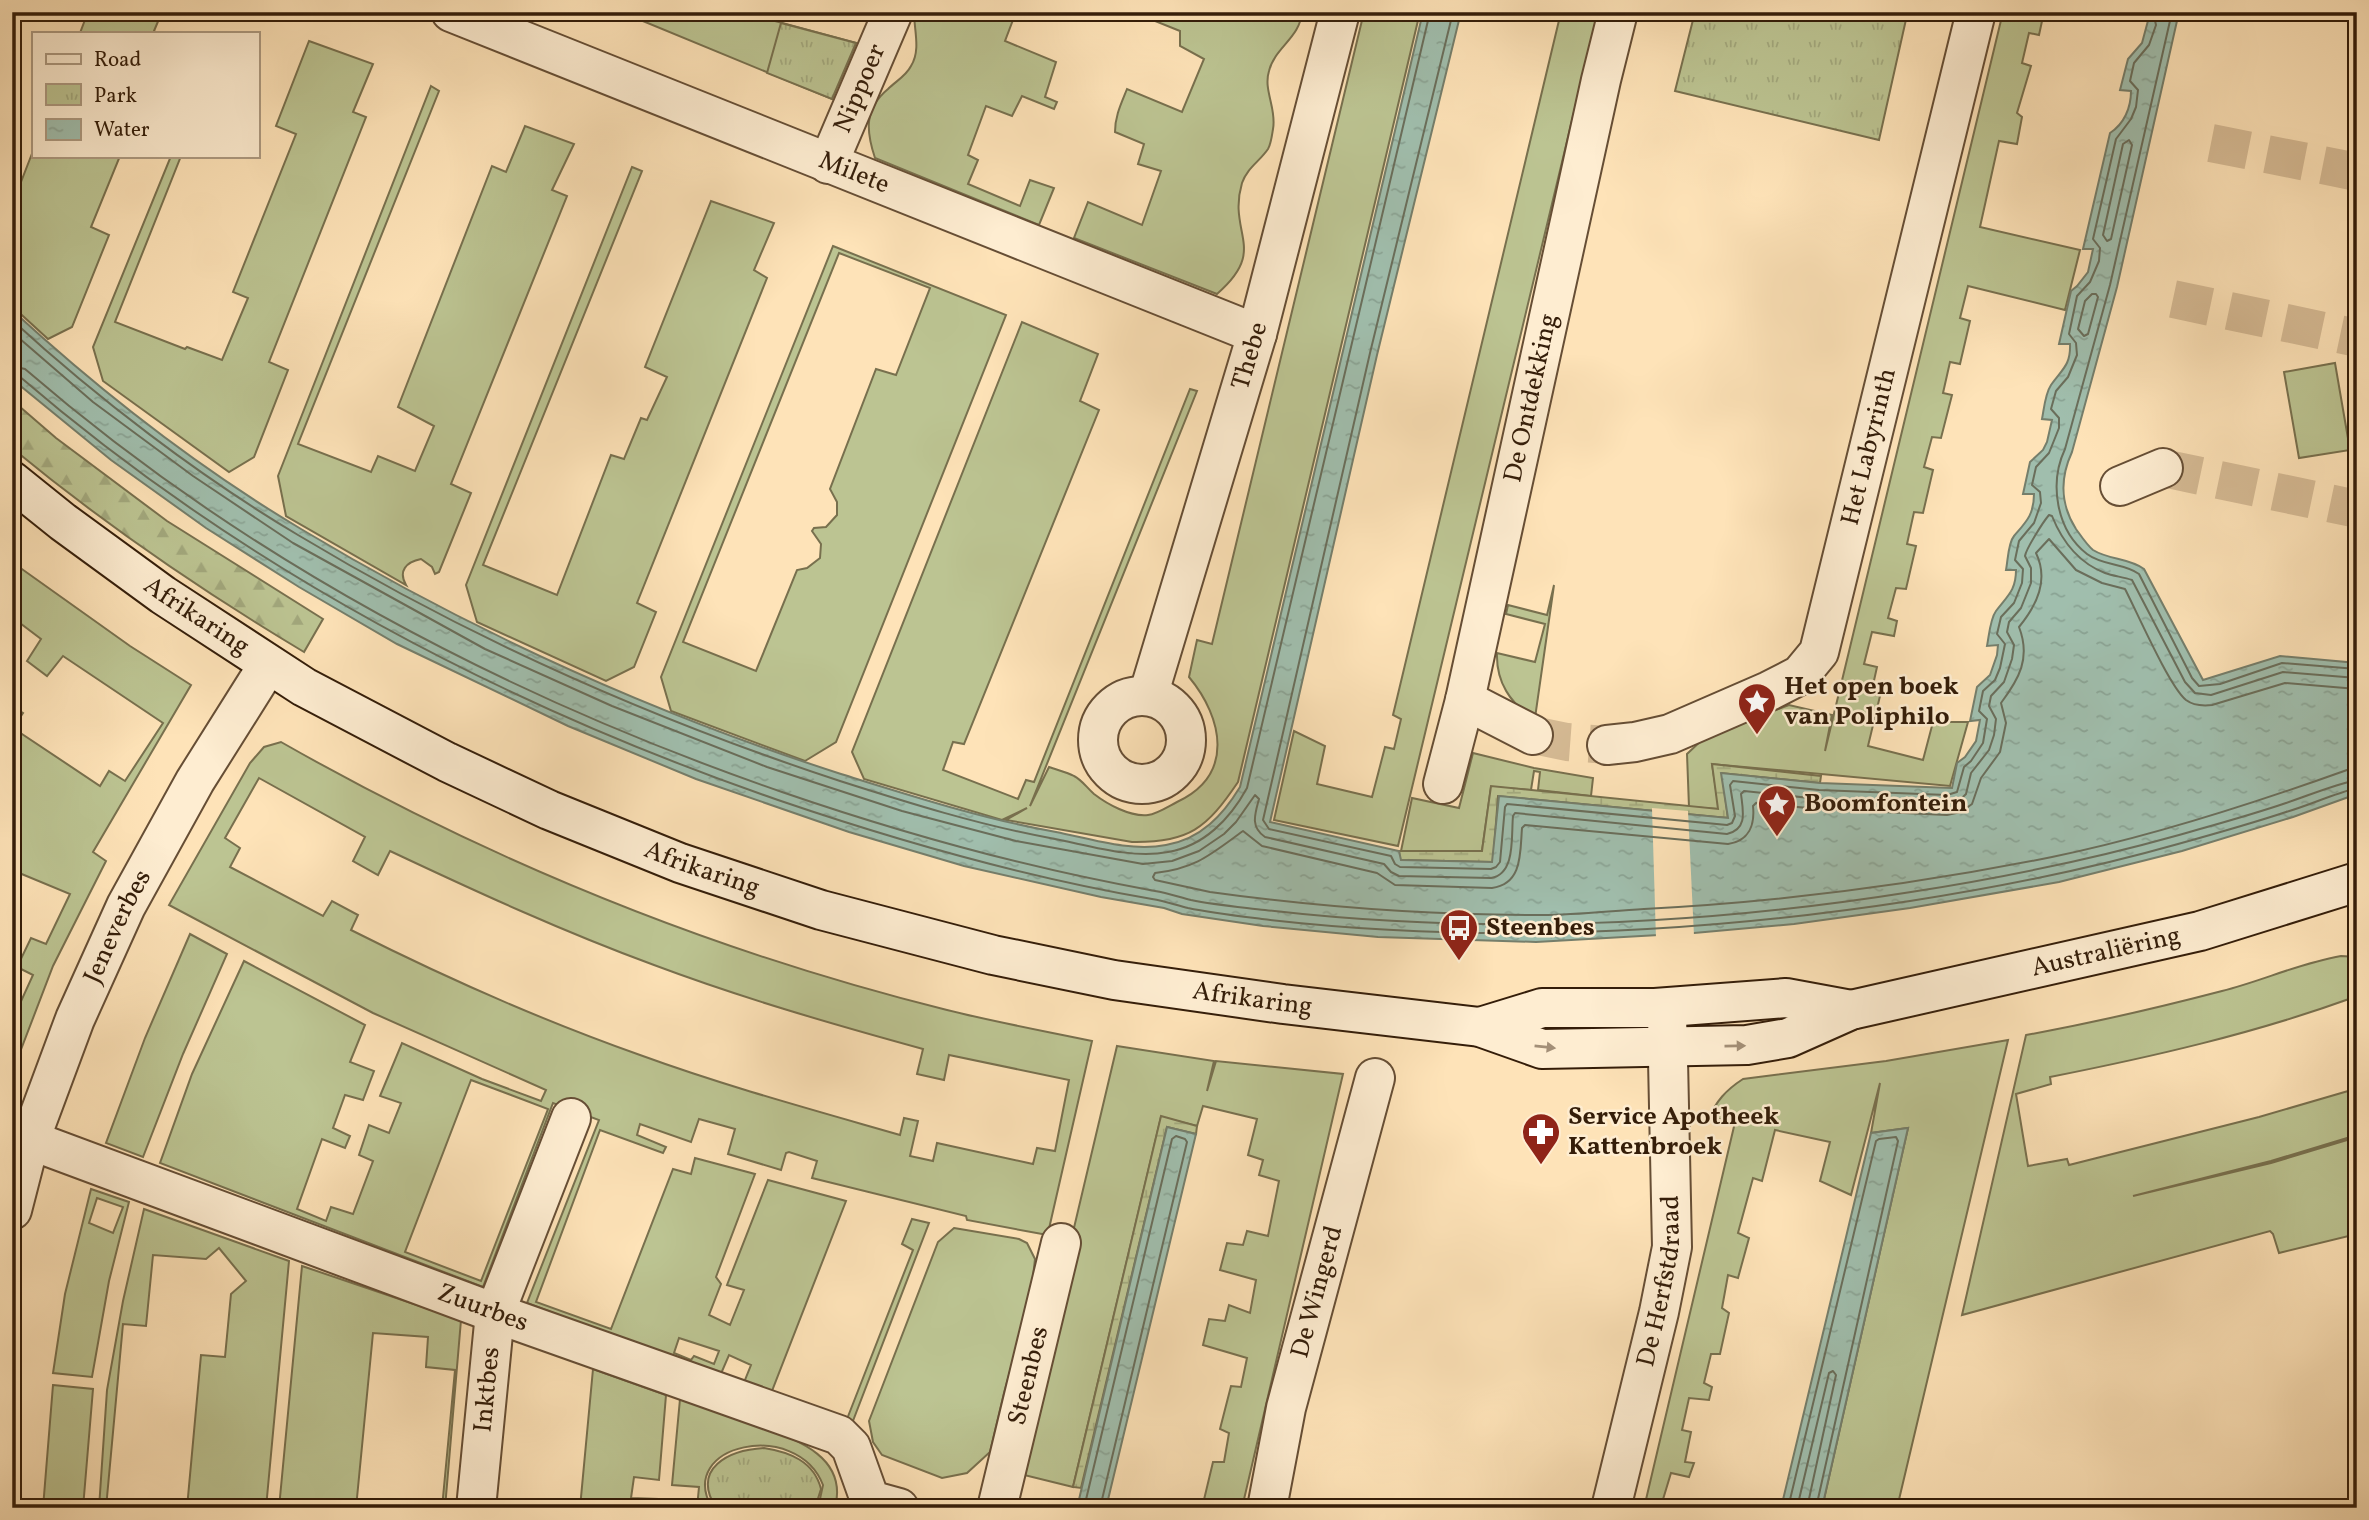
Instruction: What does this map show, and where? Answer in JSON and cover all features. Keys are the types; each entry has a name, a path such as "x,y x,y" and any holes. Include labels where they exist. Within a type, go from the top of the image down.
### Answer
{"street":[{"name":"Milete","path":"451,12 1256,334"},
{"name":"Nippoer","path":"828,164 893,12"},
{"name":"Thebe","path":"1148,696 1256,334 1340,12"},
{"name":"De Ontdekking","path":"1443,784 1465,700 1618,12"},
{"name":"Het Labyrinth","path":"1607,746 1635,743 1670,734 1769,691 1800,675 1819,652 1976,12"},
{"path":"2120,486 2163,468"},
{"name":"Afrikaring","path":"12,481 163,595 304,687 447,762 549,810 680,863 821,910 993,955 1114,980 1283,1004 1480,1027 1542,1049 1667,1048"},
{"name":"Jeneverbes","path":"12,1210 30,1140 75,1019 126,906 195,781 268,665"},
{"path":"1465,700 1534,735"},
{"name":"Australiëring","path":"1667,1048 1747,1045 1788,1038 1851,1010 2165,940 2357,882"},
{"name":"Australiëring","path":"1667,1007 1786,998 1851,1010"},
{"name":"Afrikaring","path":"1480,1027 1542,1008 1667,1007"},
{"name":"De Herfstdraad","path":"1611,1508 1659,1312 1672,1247 1667,1007"},
{"name":"De Wingerd","path":"1267,1508 1286,1408 1375,1078"},
{"name":"Inktbes","path":"476,1508 495,1313 571,1118"},
{"name":"Zuurbes","path":"30,1140 495,1313 839,1435 851,1447 878,1505"},
{"name":"Steenbes","path":"997,1508 1061,1243"}],"green space":[{"path":"88,12 162,12 156,32 80,32"},
{"path":"621,12 742,12 856,43 832,99"},
{"path":"914,12 1016,12 1005,41 1056,62 1045,97 1057,102 1054,109 1022,96 1012,116 986,106 968,155 978,160 968,184 1020,206 1030,180 1054,188 1039,225 875,158 869,130 871,113 880,97 906,73 914,60"},
{"path":"1153,12 1302,12 1297,29 1276,55 1269,71 1268,85 1274,122 1268,149 1247,173 1242,183 1239,216 1244,253 1241,265 1217,294 1074,238 1088,202 1142,225 1161,171 1138,164 1144,144 1115,132 1121,105 1127,89 1182,112 1204,59 1180,46 1180,31 1150,19"},
{"path":"1364,12 1420,12 1238,782 1216,811 1195,830 1168,840 1132,842 1006,820 1027,808 1002,820 864,779 852,752 1022,322 1098,354 1080,401 1099,410 964,744 953,742 943,770 1018,799 1026,780 1034,782 1190,389 1197,391 1030,806 1049,767 1077,778 1112,806 1141,815 1155,813 1177,802 1196,791 1208,777 1218,745 1215,727 1210,710 1189,677 1197,640 1212,644"},
{"path":"1561,12 1598,12 1398,846 1274,820 1294,731 1325,746 1317,784 1372,797 1385,747 1394,749 1401,719 1393,715"},
{"path":"1695,12 1907,15 1879,140 1675,91"},
{"path":"2003,12 2044,12 2039,35 2029,33 2022,63 2031,66 2017,113 2022,117 2017,144 1999,141 1980,227 2080,250 2065,310 1968,286 1960,318 1970,321 1960,364 1950,362 1943,393 1952,395 1941,438 1932,437 1924,467 1933,470 1923,513 1914,512 1907,544 1916,546 1906,589 1896,588 1888,618 1897,621 1894,636 1872,632 1864,664 1877,667 1871,694 1880,696 1868,746 1923,760 1933,722 1968,722 1950,786 1712,764 1719,809 1689,807 1687,754 1704,738 1789,705 1832,715 1825,751"},
{"path":"781,23 856,43 832,99 767,73"},
{"path":"309,41 373,64 353,112 366,117 269,362 288,370 254,457 229,472 103,381 93,347 170,158 180,158 115,322 222,360 248,298 233,292 296,134 276,126"},
{"path":"431,86 439,91 298,444 371,472 378,456 415,471 434,426 398,407 492,166 506,172 525,126 574,144 552,190 567,196 451,484 471,493 439,572 435,574 432,567 421,559 416,560 403,571 406,585 286,516 278,476"},
{"path":"32,154 32,158 119,158 91,227 109,235 72,327 48,339 12,306 12,185 19,187"},
{"path":"632,167 642,171 483,565 557,595 611,455 624,459 641,418 647,420 667,377 645,367 711,201 774,223 754,270 767,278 637,603 656,612 634,667 606,681 477,622 466,585"},
{"path":"833,246 1006,315 836,742 805,761 671,711 661,677","holes":["839,253 930,288 896,375 876,369 830,489 837,502 837,515 826,527 814,528 812,531 821,544 820,558 807,568 797,570 756,671 683,642"]},
{"path":"2335,363 2350,450 2299,458 2284,372"},
{"path":"12,400 56,438 167,521 323,619 304,652 154,556 12,448"},
{"path":"12,562 130,646 191,685 93,852 106,861 53,966 12,1073 12,1021 33,975 17,967 31,938 46,944 70,894 12,870 12,706 23,713 13,728 100,786 109,771 125,781 163,723 63,656 47,676 27,661 41,639 12,617"},
{"path":"1554,585 1535,718 1518,706 1506,691 1499,673 1497,653 1535,662 1545,624 1506,614 1508,605 1547,615"},
{"path":"281,742 440,826 522,864 689,931 860,987 965,1014 1092,1041 1048,1233 967,1220 966,1216 812,1178 817,1161 789,1152 786,1153 781,1170 728,1154 735,1129 699,1119 691,1142 640,1124 637,1135 666,1147 663,1153 600,1130 536,1302 611,1329 673,1169 691,1174 695,1158 755,1174 716,1277 721,1284 709,1315 730,1325 744,1290 727,1285 768,1180 846,1201 772,1391 847,1419 913,1250 902,1244 912,1219 929,1223 851,1426 743,1385 751,1365 729,1355 720,1376 527,1303 599,1120 553,1103 483,1287 160,1163 192,1074 244,961 365,1025 350,1062 374,1071 363,1100 345,1095 333,1128 350,1136 345,1148 322,1139 297,1209 326,1221 331,1207 353,1214 373,1161 359,1155 369,1125 389,1133 401,1103 380,1096 402,1043 482,1079 541,1101 546,1090 373,1013 169,905 250,763 264,747","holes":["259,778 365,837 353,861 378,875 390,851 521,911 654,965 787,1010 923,1049 917,1074 944,1080 949,1055 1069,1080 1055,1151 1037,1148 1033,1164 937,1143 933,1161 910,1156 918,1121 904,1118 900,1135 737,1087 603,1042 421,964 351,930 358,915 332,901 323,916 230,867 240,848 225,838","471,1080 548,1109 481,1281 405,1252","679,1338 719,1351 714,1364 694,1356 691,1360 674,1353"]},
{"path":"1473,753 1534,768 1593,778 1591,796 1538,790 1540,772 1534,771 1531,790 1491,787 1482,851 1401,851 1412,798 1459,808"},
{"path":"1712,764 1821,776 1820,783 1722,773 1728,818 1498,796 1493,862 1400,860 1399,851 1482,851 1491,786 1718,809"},
{"path":"190,934 227,954 183,1054 143,1157 106,1143 145,1038"},
{"path":"2341,956 2357,957 2357,1027 2349,999 2201,1044 2050,1077 2051,1084 2016,1094 2028,1166 2067,1159 2069,1165 2259,1117 2355,1089 2354,1075 2357,1074 2357,1135 2271,1161 2133,1196 2271,1163 2357,1137 2357,1234 2279,1253 2270,1231 1962,1315 2026,1035 2198,997"},
{"path":"2008,1040 1897,1508 1822,1508 1908,1128 1871,1133 1880,1083 1851,1195 1820,1181 1830,1142 1775,1130 1762,1181 1753,1178 1738,1233 1749,1238 1738,1278 1728,1275 1722,1308 1729,1313 1720,1354 1711,1354 1704,1383 1712,1387 1709,1400 1689,1398 1682,1430 1691,1432 1685,1462 1694,1463 1689,1477 1671,1473 1661,1506 1668,1508 1644,1508 1736,1118 1708,1120 1714,1107 1743,1079 1886,1061"},
{"path":"1117,1046 1214,1061 1207,1091 1216,1061 1343,1074 1242,1508 1202,1508 1213,1462 1224,1462 1229,1433 1220,1429 1231,1386 1241,1387 1247,1358 1203,1345 1209,1319 1225,1321 1229,1305 1250,1313 1256,1280 1220,1270 1227,1243 1243,1245 1247,1231 1268,1236 1279,1181 1259,1175 1263,1160 1248,1155 1257,1119 1203,1106 1197,1126 1161,1117 1073,1487 1016,1473"},
{"path":"1161,1116 1197,1126 1196,1134 1167,1127 1081,1488 1073,1487"},
{"path":"91,1189 129,1202 109,1281 92,1377 53,1373 65,1294","holes":["97,1198 123,1207 113,1233 89,1223"]},
{"path":"144,1209 289,1261 266,1508 187,1508 201,1355 225,1357 231,1294 246,1281 219,1248 206,1259 153,1255 146,1326 123,1324 106,1508 99,1508 107,1390 123,1301"},
{"path":"954,1228 1019,1239 1027,1243 1035,1259 1031,1295 990,1452 967,1473 942,1478 882,1455 873,1442 869,1421 938,1242"},
{"path":"302,1266 461,1320 445,1508 442,1508 455,1370 426,1367 428,1337 373,1333 356,1508 279,1508"},
{"path":"593,1369 666,1395 659,1480 634,1477 631,1498 658,1499 657,1508 580,1508"},
{"path":"53,1385 93,1389 83,1508 43,1508"},
{"path":"680,1399 784,1435 814,1451 825,1461 833,1474 837,1489 835,1508 818,1508 823,1485 809,1464 789,1451 767,1446 744,1447 724,1455 710,1468 705,1486 712,1508 697,1508 699,1487 672,1485"},
{"path":"764,1448 791,1455 813,1471 821,1489 815,1508 716,1508 709,1494 711,1472 727,1457"}],"water":[{"path":"1423,12 1461,12 1377,355 1270,822 1399,851 1401,860 1492,862 1499,796 1728,818 1721,773 1820,783 1952,788 1957,763 1965,757 1976,741 1980,720 1970,721 1977,687 1990,675 1997,655 1998,645 1987,646 1992,618 2014,583 2016,570 2006,570 2008,552 2012,539 2026,522 2033,507 2034,494 2023,494 2030,462 2043,450 2047,442 2052,420 2042,419 2046,397 2069,358 2070,344 2059,344 2071,291 2088,272 2093,249 2083,249 2110,133 2123,120 2130,103 2131,91 2120,90 2128,59 2142,43 2149,17 2137,16 2138,12 2179,12 2117,287 2065,471 2067,510 2076,529 2093,550 2144,569 2203,680 2280,656 2357,663 2357,794 2182,851 2059,882 1910,908 1794,924 1536,942 1378,937 1263,926 1182,914 964,866 849,832 696,779 568,726 397,644 299,587 206,528 111,460 12,379 12,310 80,370 151,427 263,505 431,602 564,667 632,697 771,750 948,806 1002,821 1111,844 1153,847 1179,842 1210,824 1240,787"},
{"path":"1167,1127 1196,1134 1106,1508 1077,1508"},
{"path":"1908,1128 1822,1508 1781,1508 1871,1133"}],"pier":[{"path":"1652,808 1688,811 1694,936 1656,939"}],"tunnel":[{"path":"2211,143 2357,172"},
{"path":"2173,299 2357,338"},
{"path":"2163,468 2357,509"},
{"path":"1533,735 1567,742 1607,745"}],"place":[{"name":"Het open boek van Poliphilo","path":"1757,736"},
{"name":"Boomfontein","path":"1777,838"},
{"name":"Steenbes","path":"1459,962"},
{"name":"Service Apotheek Kattenbroek","path":"1541,1166"}]}
